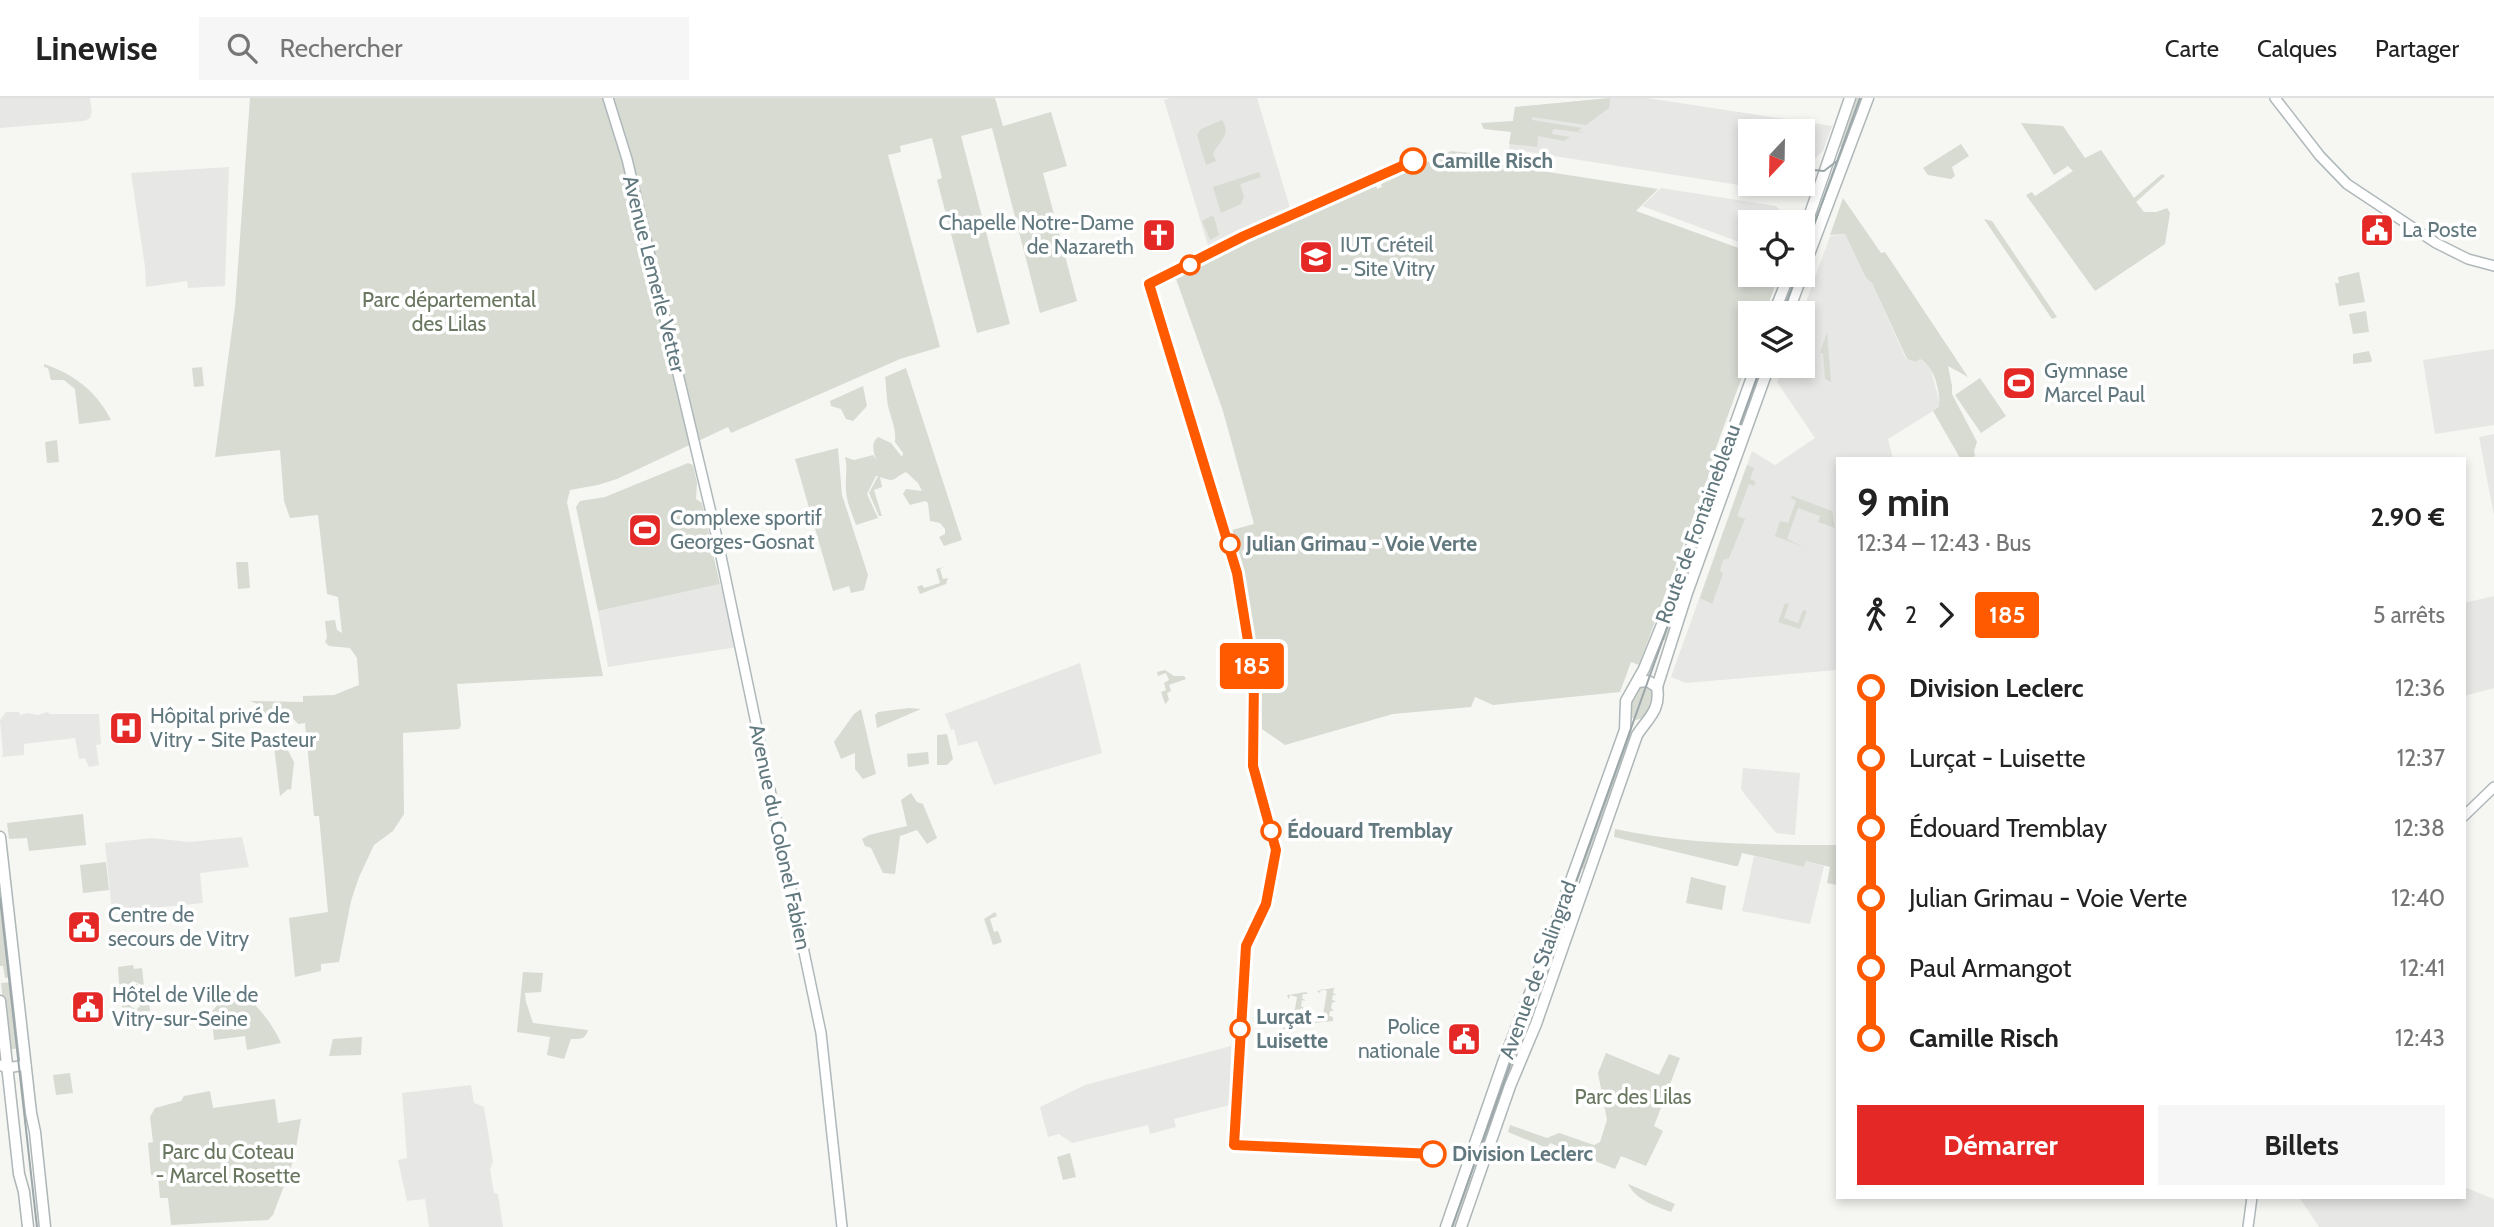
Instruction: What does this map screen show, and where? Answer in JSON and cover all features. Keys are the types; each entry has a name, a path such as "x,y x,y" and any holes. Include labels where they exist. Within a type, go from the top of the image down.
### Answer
{"main road":[{"path":"1811,210 1850,98"},
{"path":"1815,239 1868,98"},
{"name":"Route de Fontainebleau","path":"1638,682 1676,590 1752,378"},
{"path":"1657,687 1648,681 1638,682 1627,697 1625,712 1633,723 1646,723 1658,706 1657,687 1765,378"},
{"name":"Avenue de Stalingrad","path":"1446,1227 1625,730 1625,712"},
{"name":"Avenue de Stalingrad","path":"1461,1227 1510,1086 1536,1024 1635,738 1646,723"},
{"path":"0,837 30,1113 38,1152 44,1227"},
{"path":"0,1001 3,1066 28,1227"}],"street":[{"name":"Avenue Lemerle Vetter","path":"608,98 627,159 697,450"},
{"path":"2275,98 2327,164 2347,184 2445,248 2468,259 2494,266"},
{"name":"Avenue du Colonel Fabien","path":"697,450 821,1032 842,1227"},
{"path":"2466,814 2494,787"},
{"path":"3,1066 26,1065"},
{"path":"2248,1227 2252,1199"}],"shaded area":[{"path":"0,98 90,98 92,112 90,118 84,121 0,128"},
{"path":"1257,98 1290,208 1208,246 1164,100"},
{"path":"1610,98 1647,98 1786,119 1738,119 1738,185 1509,149 1515,107"},
{"path":"1815,123 1832,126 1823,151 1815,159"},
{"path":"229,167 225,286 188,288 187,281 146,287 131,173"},
{"path":"1661,188 1776,206 1780,210 1738,210 1738,242 1642,206"},
{"path":"1845,234 1866,278 1872,283 1906,359 1916,362 1920,359 1930,366 1940,404 1888,439 1893,457 1836,457 1836,670 1686,683 1671,677 1752,451 1775,465 1815,438 1777,382 1779,378 1815,378 1815,301 1806,301 1811,287 1815,287 1815,277 1830,236"},
{"path":"2494,349 2494,425 2435,434 2423,360"},
{"path":"2494,434 2494,516 2479,437"},
{"path":"720,584 738,647 608,667 598,611"},
{"path":"2494,596 2494,688 2466,695 2466,603"},
{"path":"1080,663 1102,753 994,785 977,741 958,746 954,729 951,730 945,714"},
{"path":"6,712 19,712 20,715 47,712 99,714 101,744 96,745 99,765 89,767 85,758 79,759 75,738 24,744 24,755 1,757 0,720"},
{"path":"1743,768 1800,773 1795,835 1776,833 1746,796 1741,789"},
{"path":"242,837 249,867 200,873 203,903 112,912 105,843 152,838 189,842"},
{"path":"1754,856 1804,867 1806,861 1824,866 1810,924 1742,911"},
{"path":"1231,1046 1230,1105 1174,1119 1176,1127 1150,1134 1148,1125 1072,1143 1059,1134 1048,1137 1040,1107 1085,1085"},
{"path":"471,1085 474,1103 484,1107 493,1162 490,1169 494,1193 498,1194 503,1227 429,1227 425,1199 407,1201 398,1160 407,1158 402,1093"},
{"path":"2466,1188 2494,1199 2494,1227 2319,1227 2300,1199 2466,1199"}],"green space":[{"name":"Parc départemental des Lilas","path":"250,98 995,98 1003,126 1051,112 1067,166 1043,173 1077,301 1040,313 992,128 961,136 1010,324 977,333 937,180 942,178 932,138 900,146 901,152 888,155 940,347 900,359 731,433 728,427 617,479 570,490 567,502 603,676 457,684 461,725 459,729 403,733 404,814 393,831 374,845 359,877 351,901 339,962 321,964 321,971 295,977 289,918 328,912 319,816 314,816 305,723 298,724 290,715 270,719 263,713 263,706 250,701 303,702 303,696 334,695 359,685 357,658 350,648 329,646 325,642 325,621 335,620 337,630 342,633 338,597 327,594 318,515 290,518 284,501 280,450 215,457 235,307"},
{"path":"1610,98 1609,108 1586,125 1532,117 1532,120 1582,128 1578,131 1587,133 1553,129 1552,134 1570,137 1564,141 1538,136 1537,147 1509,144 1511,132 1484,129 1481,123 1513,121 1515,107"},
{"path":"1853,98 1865,98 1824,202 1844,148 1838,146"},
{"path":"1222,120 1226,130 1213,154 1216,161 1206,165 1197,135 1201,129"},
{"path":"2021,123 2063,126 2085,158 2101,150 2134,198 2162,174 2165,176 2136,202 2144,212 2167,208 2170,213 2165,244 2095,291 2026,195 2032,192 2035,196 2073,171 2068,166 2054,175"},
{"path":"1961,144 1969,156 1952,167 1955,176 1951,179 1928,175 1923,168"},
{"path":"1451,151 1471,153 1471,160 1658,189 1636,211 1738,248 1738,287 1775,287 1769,301 1738,301 1738,378 1742,378 1639,665 1631,662 1620,692 1493,705 1475,697 1471,707 1393,714 1285,745 1262,729 1260,651 1258,645 1254,644 1245,584 1232,530 1254,524 1223,411 1176,279 1248,242 1376,186 1377,189 1382,187 1381,184"},
{"path":"1259,172 1261,177 1240,184 1244,197 1241,204 1221,213 1213,187"},
{"path":"1843,198 1881,253 1885,252 1968,377 1948,366 1952,394 1977,442 1974,457 1959,457 1933,411 1939,406 1939,400 1933,373 1920,359 1916,362 1907,359 1872,283 1866,278 1845,234 1830,235"},
{"path":"1214,217 1219,235 1210,240 1202,221"},
{"path":"1984,219 1992,221 2057,317 2052,319"},
{"path":"2359,272 2365,302 2339,306 2335,283 2339,283 2338,277"},
{"path":"2366,311 2369,332 2353,334 2349,314"},
{"path":"1827,332 1831,382 1825,379 1823,353 1820,353"},
{"path":"2369,351 2371,362 2353,364 2353,354"},
{"path":"44,364 84,385 99,401 111,420 79,424 75,389 64,380 51,380"},
{"path":"202,367 204,386 194,387 192,368"},
{"path":"906,368 962,540 944,546 939,537 945,534 945,529 940,523 930,521 928,503 925,501 910,505 903,494 906,489 922,491 906,472 892,480 880,477 882,487 874,490 882,516 879,516 869,493 876,476 867,494 878,518 856,525 847,500 845,457 854,460 873,455 876,460 873,445 878,437 891,443 902,457 903,453 895,442 885,377"},
{"path":"1755,378 1762,378 1725,481 1718,479"},
{"path":"1980,378 2006,416 1981,433 1955,395"},
{"path":"863,386 867,406 853,421 846,419 841,409 831,406 830,401"},
{"path":"57,440 59,462 47,463 45,442"},
{"path":"838,448 842,495 868,575 864,590 851,593 849,586 833,591 795,459"},
{"name":"Complexe sportif Georges-Gosnat","path":"688,463 693,465 697,483 696,499 702,503 711,542 708,543 710,552 713,554 720,584 598,611 576,507 580,501 605,497"},
{"path":"1747,465 1754,468 1750,479 1756,482 1754,486 1749,484 1737,516 1745,519 1729,558 1723,560 1720,570 1723,574 1712,604 1700,598"},
{"path":"1717,483 1723,485 1669,642 1658,638"},
{"path":"1792,496 1832,511 1835,528 1818,522 1820,516 1798,508 1787,539 1804,547 1775,536 1780,521 1788,523 1796,501"},
{"path":"236,562 248,562 250,588 238,589"},
{"path":"944,567 940,569 943,579 948,578 946,584 920,594 917,587 922,585 924,588 940,583 936,569"},
{"path":"1785,603 1789,604 1784,618 1798,623 1803,610 1807,611 1800,629 1778,622"},
{"path":"1165,670 1186,679 1169,685 1171,691 1167,693 1169,700 1165,704 1161,692 1166,690 1164,683 1169,680 1166,673 1158,676 1157,672"},
{"path":"1641,685 1650,686 1653,702 1646,715 1636,720 1631,717 1630,704"},
{"path":"861,709 876,774 863,779 855,769 855,753 841,759 834,742 854,714"},
{"path":"921,709 877,728 875,715 878,712"},
{"path":"1627,733 1633,736 1587,870 1579,867"},
{"path":"947,734 953,759 947,765 937,765 937,735"},
{"path":"281,737 294,762 291,790 288,789 280,796 273,738"},
{"path":"928,752 929,764 908,767 907,754"},
{"path":"911,793 917,802 923,804 937,838 927,844 917,830 900,836 895,874 883,873 871,848 865,846 862,839 907,826 901,800"},
{"path":"83,814 86,845 29,851 27,838 9,839 7,823"},
{"path":"1615,829 1698,841 1836,845 1836,885 1827,883 1830,867 1806,861 1804,867 1742,853 1738,866 1735,866 1614,837"},
{"path":"106,862 109,890 83,893 80,865"},
{"path":"0,870 13,977 5,978 3,966 0,966"},
{"path":"1691,877 1726,886 1722,910 1686,903"},
{"path":"1572,887 1578,889 1543,992 1534,988"},
{"path":"995,912 997,916 990,919 994,932 998,931 1002,942 993,945 984,919"},
{"path":"133,965 134,969 142,968 144,986 133,981 127,988 122,988 118,967"},
{"path":"523,972 543,973 541,992 525,993 533,1023 588,1030 584,1037 571,1039 564,1059 547,1055 550,1037 517,1032"},
{"path":"13,982 20,1048 8,1050 1,983"},
{"path":"137,984 138,988 133,989 134,991 148,992 150,1011 122,1014 122,993 127,995 131,1007 137,1009 140,1006 137,997 132,1003 127,992 132,989 132,985"},
{"path":"1338,987 1334,988 1333,993 1337,995 1333,995 1332,1000 1336,1001 1332,1003 1331,1008 1334,1011 1330,1011 1329,1016 1333,1017 1333,1021 1314,1022 1322,1021 1327,991 1323,990"},
{"path":"230,990 238,992 253,1003 267,1019 281,1043 247,1050 245,1036 214,1040 213,1029 232,1027 231,1016 212,1018 209,1015"},
{"path":"1306,992 1308,994 1303,994 1302,998 1306,1001 1302,1000 1301,1006 1305,1009 1301,1008 1300,1014 1304,1017 1300,1016 1299,1022 1303,1023 1302,1027 1283,1029 1283,1023 1284,1028 1292,1027 1297,997 1290,995 1289,999 1287,996 1288,995"},
{"path":"362,1037 361,1055 329,1056 333,1039"},
{"path":"1511,1049 1522,1053 1485,1153 1477,1150"},
{"name":"Parc des Lilas","path":"1606,1053 1659,1075 1669,1054 1680,1058 1654,1126 1663,1131 1646,1166 1621,1156 1615,1169 1550,1143 1547,1148 1508,1132 1510,1125 1547,1138 1559,1133 1594,1145 1600,1142 1607,1120 1598,1073"},
{"path":"70,1073 73,1093 56,1095 53,1075"},
{"name":"Parc du Coteau - Marcel Rosette","path":"210,1091 213,1108 275,1099 278,1123 301,1119 294,1159 273,1215 268,1220 171,1225 168,1198 160,1198 158,1176 151,1175 148,1143 153,1142 150,1117 155,1108 181,1101 184,1096"},
{"path":"1070,1153 1076,1177 1063,1180 1057,1157"},
{"path":"1468,1175 1475,1177 1457,1227 1449,1227"},
{"path":"1628,1184 1675,1204 1671,1212 1641,1198"}],"tram line":[{"path":"1815,222 1860,98"},
{"path":"1815,170 1824,171 1837,161"},
{"path":"1787,301 1793,287"},
{"path":"1452,1227 1757,378"},
{"path":"0,898 37,1227"}],"bus line":[{"name":"185","path":"1413,161 1244,236 1149,284 1237,573 1254,678 1253,766 1276,850 1266,904 1246,946 1234,1145 1433,1154"}],"place":[{"name":"Camille Risch","path":"1413,161"},
{"name":"La Poste","path":"2377,230"},
{"name":"Chapelle Notre-Dame de Nazareth","path":"1159,235"},
{"name":"IUT Créteil - Site Vitry","path":"1316,257"},
{"name":"Gymnase Marcel Paul","path":"2019,383"},
{"name":"Complexe sportif Georges-Gosnat","path":"645,530"},
{"name":"Julian Grimau - Voie Verte","path":"1230,544"},
{"name":"Hôpital privé de Vitry - Site Pasteur","path":"126,728"},
{"name":"Édouard Tremblay","path":"1271,831"},
{"name":"Centre de secours de Vitry","path":"84,927"},
{"name":"Hôtel de Ville de Vitry-sur-Seine","path":"88,1007"},
{"name":"Lurçat - Luisette","path":"1240,1029"},
{"name":"Police nationale","path":"1464,1039"},
{"name":"Division Leclerc","path":"1433,1154"}]}
